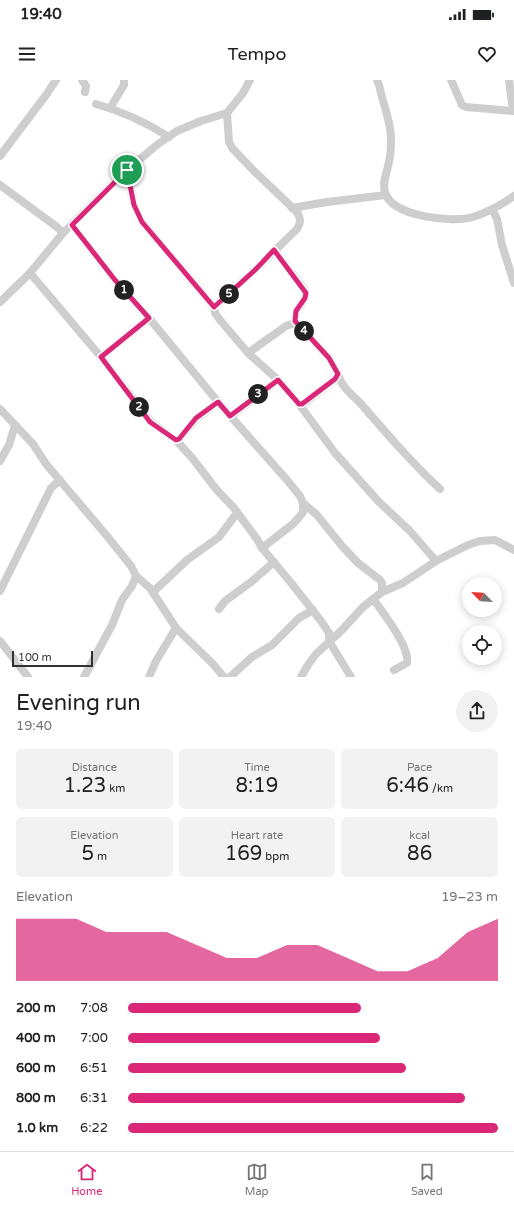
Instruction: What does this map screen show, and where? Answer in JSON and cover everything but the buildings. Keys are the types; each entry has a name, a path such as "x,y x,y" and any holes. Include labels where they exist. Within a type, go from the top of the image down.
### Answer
{"street":[{"path":"0,156 56,80"},
{"path":"82,80 86,86 85,92"},
{"path":"110,108 124,85 124,80"},
{"path":"0,302 30,273 63,233 127,170 169,136 183,128 227,113 250,80"},
{"path":"377,80 388,117 391,136 390,161 384,185 386,195 399,208 419,215 462,218 473,217 500,206 514,196"},
{"path":"450,80 462,105 466,108 513,111 509,80"},
{"path":"96,104 110,108 169,136"},
{"path":"214,307 297,229 301,218 232,148 229,142 227,113"},
{"path":"127,170 134,205 142,222 214,307 215,313 220,320 248,353 278,380 299,404 335,453 379,502 410,532 436,561"},
{"path":"1,189 57,227 63,233"},
{"path":"292,208 386,195"},
{"path":"492,209 497,219 502,245 514,283"},
{"path":"72,225 115,280 300,496 303,503 303,512 298,520 262,548"},
{"path":"248,353 295,321 296,311 303,302 306,293 274,250"},
{"path":"30,273 101,357 150,422 176,440 237,513 262,548 313,610 329,634 329,640 351,677"},
{"path":"101,357 149,318"},
{"path":"295,321 329,358 338,374 340,382 401,451 440,489"},
{"path":"299,404 306,402 335,379 338,374"},
{"path":"230,416 278,380"},
{"path":"176,440 179,439 196,418 218,402"},
{"path":"0,408 33,444 46,464 108,536 131,566 136,576 150,588 176,628 198,648 224,677"},
{"path":"1,457 9,444 14,425"},
{"path":"0,591 51,488 60,480"},
{"path":"303,503 317,515 342,546 361,566 380,580 382,584 382,592"},
{"path":"153,592 187,560 219,537 237,513"},
{"path":"301,677 311,659 329,640 342,630 363,607 374,600 382,592 403,583 436,561 468,545 480,541 495,540 514,550"},
{"path":"219,609 225,601 251,582 274,562"},
{"path":"84,677 112,625 122,600 132,586 136,576"},
{"path":"374,600 392,626 407,656 407,662 394,670"},
{"path":"230,677 252,657 272,645 299,618 313,610"},
{"path":"149,677 156,661 176,628"},
{"path":"0,641 27,677"}],"route":[{"path":"127,170 134,205 142,222 214,307 255,270 274,250 306,293 305,298 296,311 295,321 329,358 338,374 335,379 322,388 308,401 302,404 299,404 278,380 230,416 218,402 196,418 179,439 176,440 150,422 101,357 149,318 115,280 72,225 127,170"}]}
